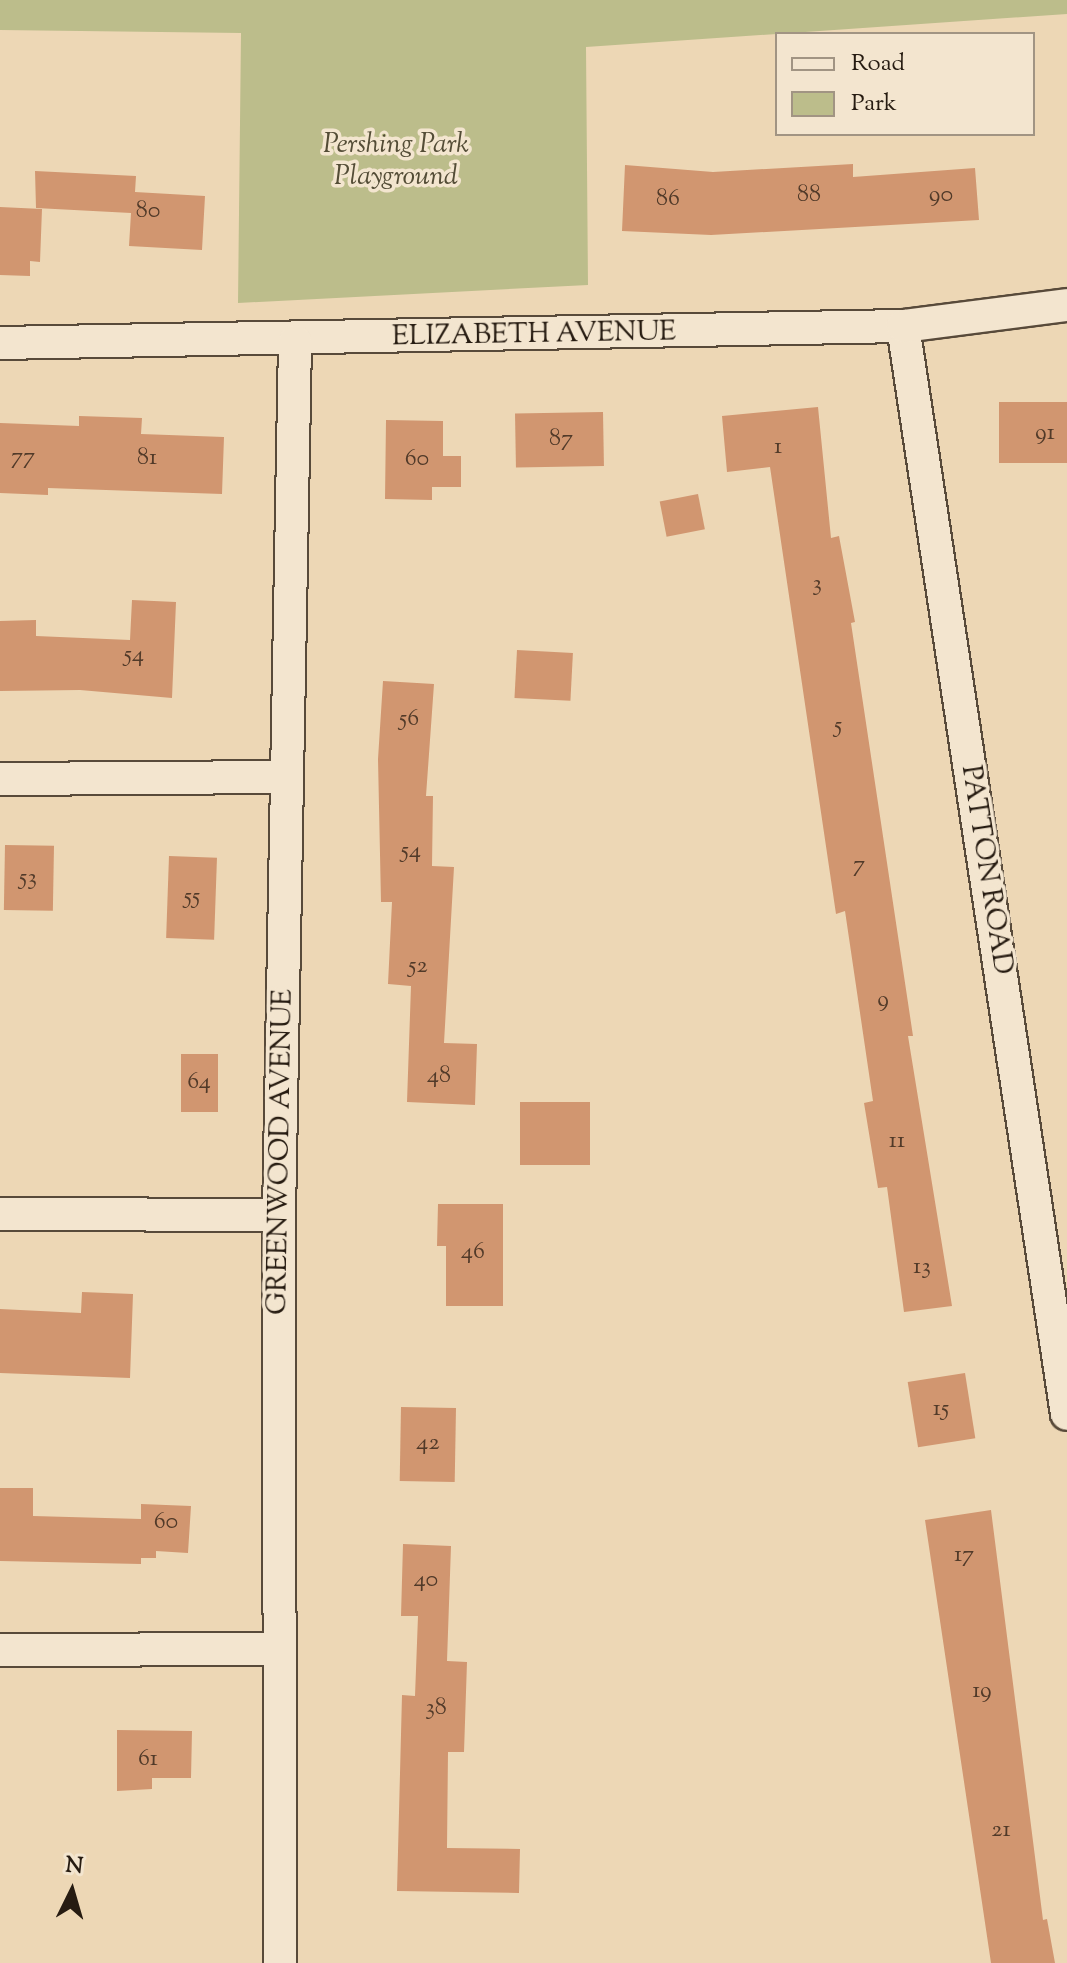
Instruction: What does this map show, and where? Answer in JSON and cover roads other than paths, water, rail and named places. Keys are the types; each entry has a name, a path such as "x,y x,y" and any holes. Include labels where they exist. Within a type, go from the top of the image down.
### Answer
{"street":[{"name":"ELIZABETH AVENUE","path":"0,343 295,341 903,326 1067,305"},
{"name":"PATTON ROAD","path":"903,326 1058,1295 1067,1414"},
{"name":"GREENWOOD AVENUE","path":"280,1963 279,1215 295,341"},
{"path":"0,779 287,777"},
{"path":"0,1214 279,1215"},
{"path":"0,1650 280,1649"}],"park label":[{"name":"Pershing Park Playground","path":"396,161"}]}
